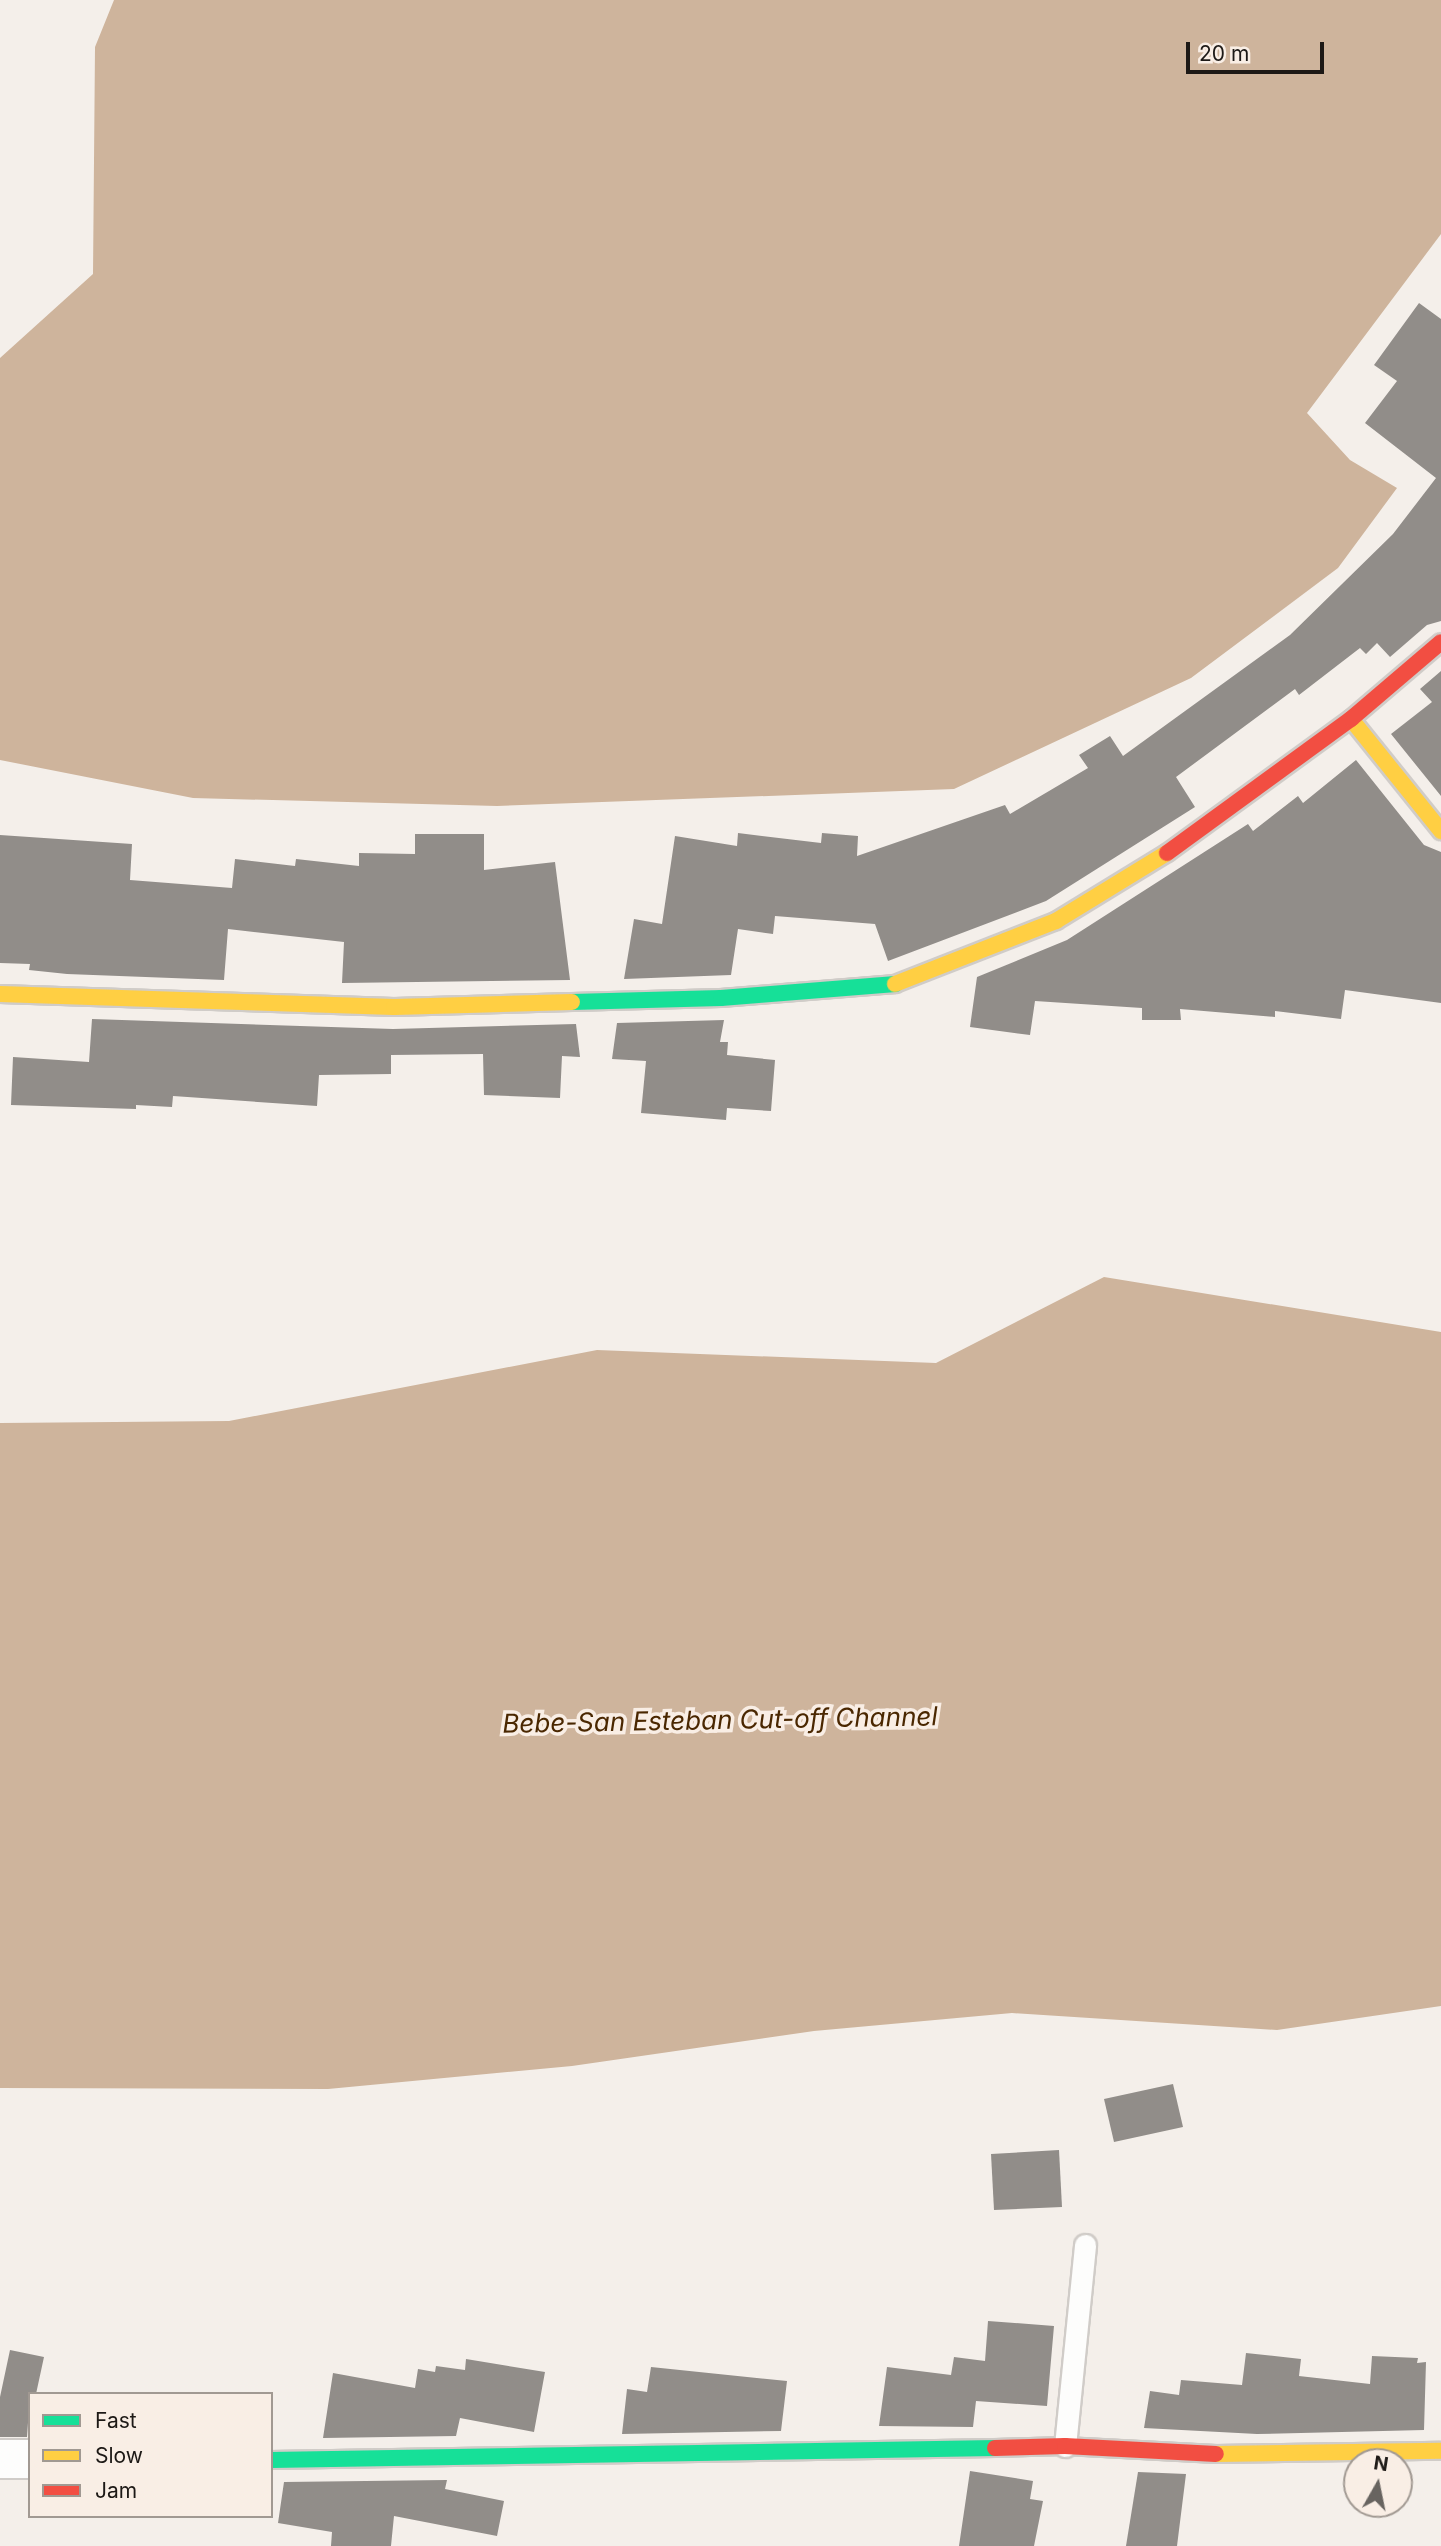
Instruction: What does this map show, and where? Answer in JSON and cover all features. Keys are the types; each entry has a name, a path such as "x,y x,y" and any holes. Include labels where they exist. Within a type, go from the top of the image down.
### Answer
{"street":[{"path":"0,994 394,1007 721,998 907,983 1056,921 1174,849 1351,719 1441,642"},
{"path":"1351,719 1441,831"},
{"path":"273,2460 718,2455 1065,2446 1249,2456 1441,2451"},
{"path":"0,2459 28,2459"}],"lane":[{"path":"1065,2446 1085,2245"}],"water":[{"path":"114,0 1441,0 1441,234 1307,413 1350,460 1397,488 1338,568 1191,678 954,789 497,806 193,798 0,760 0,358 93,274 95,47"},
{"name":"Bebe-San Esteban Cut-off Channel","path":"1104,1277 1441,1332 1441,2006 1277,2030 1012,2013 814,2031 572,2066 328,2089 0,2088 0,1423 229,1421 597,1350 936,1363"}],"building":[{"path":"1419,303 1441,319 1441,621 1427,625 1390,657 1377,643 1366,654 1360,648 1299,695 1295,689 1176,777 1195,807 1046,901 888,961 875,924 775,916 773,934 738,929 731,975 624,979 634,919 662,924 675,836 737,846 738,833 821,843 822,833 858,836 857,856 1005,805 1010,814 1088,768 1079,755 1110,736 1123,756 1290,635 1393,534 1436,478 1365,423 1397,381 1374,365"},
{"path":"1441,671 1441,796 1391,734 1432,702 1420,689"},
{"path":"1356,760 1424,845 1441,852 1441,1003 1345,990 1341,1019 1275,1011 1275,1017 1180,1009 1181,1020 1142,1020 1142,1008 1035,1001 1030,1035 970,1027 977,977 1067,940 1248,824 1253,831 1298,796 1303,803"},
{"path":"415,834 484,834 484,870 555,862 570,980 342,983 344,942 228,929 224,980 67,974 29,970 30,964 0,963 0,835 132,844 130,880 232,888 235,859 295,866 296,859 359,866 359,853 415,854"},
{"path":"92,1019 393,1029 576,1024 580,1057 562,1056 560,1098 484,1095 483,1054 391,1055 391,1074 319,1075 317,1106 173,1096 172,1107 136,1105 136,1109 11,1105 13,1057 89,1062"},
{"path":"724,1020 720,1042 728,1042 727,1055 775,1060 771,1111 727,1108 726,1120 641,1113 646,1061 612,1059 617,1023"},
{"path":"1173,2084 1183,2127 1114,2142 1104,2099"},
{"path":"1059,2150 1062,2207 994,2210 991,2154"},
{"path":"988,2321 1054,2326 1047,2406 976,2401 973,2427 879,2426 887,2367 951,2375 954,2357 985,2361"},
{"path":"10,2350 44,2357 36,2392 28,2392 27,2437 0,2437 0,2397"},
{"path":"1246,2353 1301,2359 1299,2376 1370,2384 1372,2356 1418,2358 1417,2363 1426,2362 1424,2430 1257,2434 1144,2428 1150,2391 1179,2395 1181,2380 1242,2385"},
{"path":"466,2359 545,2372 534,2432 460,2418 456,2436 323,2438 333,2373 415,2388 418,2369 435,2372 436,2366 465,2370"},
{"path":"651,2367 787,2381 781,2431 622,2434 627,2389 647,2392"},
{"path":"970,2471 1033,2481 1030,2499 1043,2501 1034,2546 959,2546"},
{"path":"1138,2472 1186,2474 1177,2546 1126,2546"},
{"path":"447,2480 445,2489 504,2501 497,2536 394,2516 391,2546 331,2546 332,2532 278,2523 284,2482"}],"traffic: fast":[{"path":"572,1002 721,998 895,984"},
{"path":"273,2460 995,2448"}],"traffic: slow":[{"path":"1351,719 1441,831"},
{"path":"895,984 1056,921 1167,853"},
{"path":"0,994 394,1007 572,1002"},
{"path":"1216,2454 1441,2451"}],"traffic: jam":[{"path":"1167,853 1351,719 1441,642"},
{"path":"995,2448 1065,2446 1216,2454"}]}
